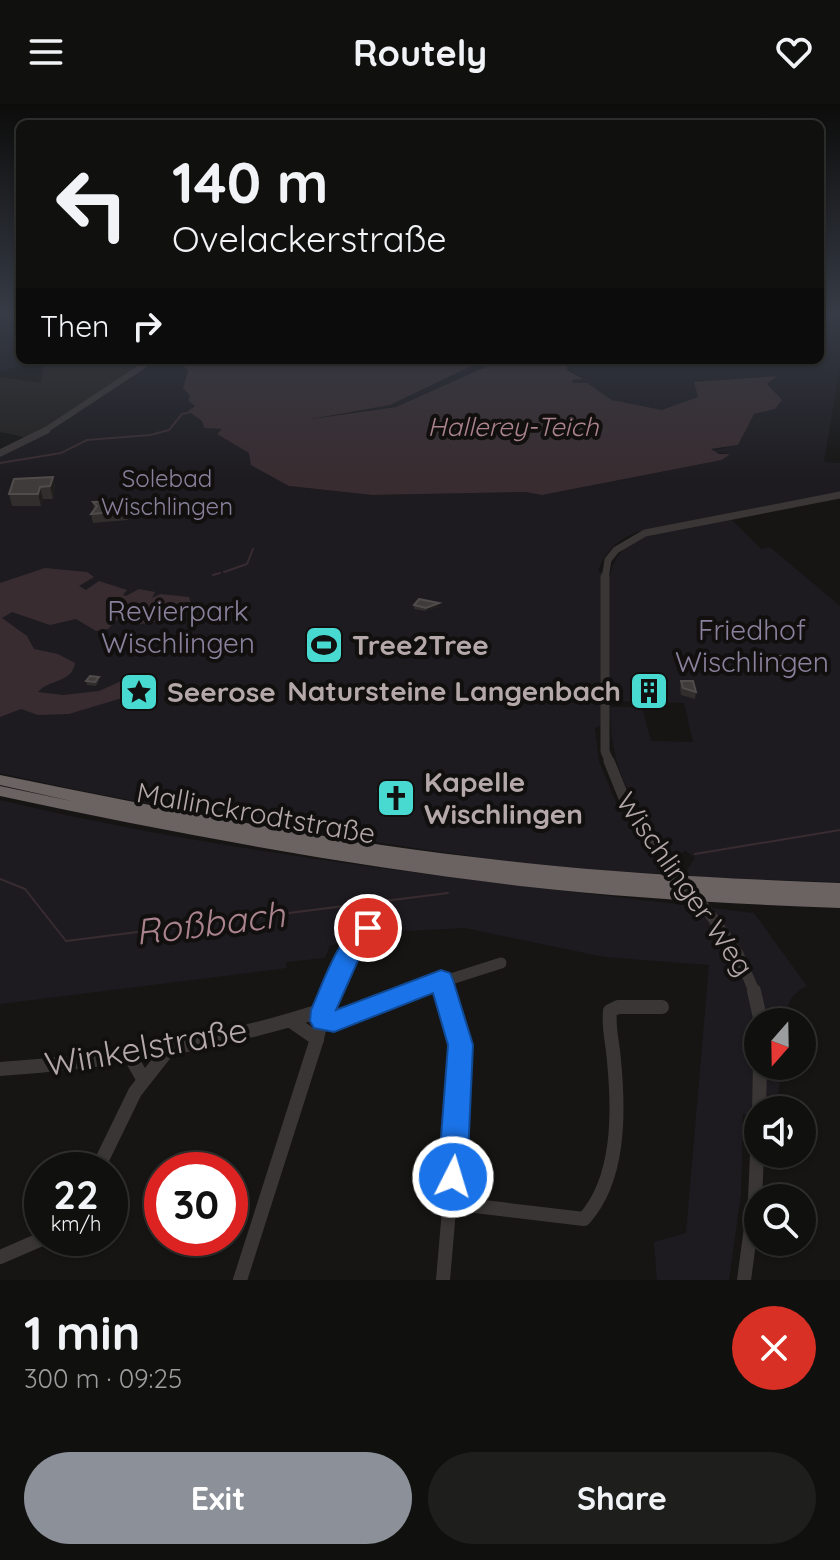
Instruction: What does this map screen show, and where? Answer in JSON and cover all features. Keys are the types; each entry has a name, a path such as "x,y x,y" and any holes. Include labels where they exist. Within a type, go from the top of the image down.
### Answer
{"highway":[{"name":"Mallinckrodtstraße","path":"0,780 350,845 517,868 716,885 840,889"},
{"name":"Mallinckrodtstraße","path":"0,791 198,832 453,871 671,894 840,901"}],"street":[{"path":"0,453 45,431 140,368"},
{"name":"Wischlinger Weg","path":"759,1008 756,989 746,966 654,842 619,789 604,746 604,582 608,560 627,541 658,529 840,495"},
{"path":"240,1280 323,1016 357,936 368,928"},
{"name":"Winkelstraße","path":"0,1069 130,1056 323,1016 334,1021 441,980 501,963"},
{"path":"441,980 461,1045 443,1280"},
{"path":"450,1203 584,1219 595,1211 603,1192 614,1126 616,1092 610,1011 618,1007 662,1007"},
{"path":"291,1021 317,1039"},
{"path":"106,1152 142,1077 169,1049"},
{"path":"130,1056 142,1077"},
{"path":"744,1280 756,1168"},
{"path":"0,1257 24,1247"}],"shaded area":[{"path":"43,368 137,368 29,438 0,432 0,377 41,383"}],"green space":[{"name":"Revierpark Wischlingen","path":"144,368 186,368 189,372 184,386 190,396 188,400 196,406 189,410 202,421 203,427 223,429 289,486 372,495 525,492 542,495 722,460 729,454 709,451 738,445 753,414 774,409 781,400 767,385 776,376 695,382 698,397 663,410 612,400 587,383 573,383 572,380 579,380 577,374 566,369 840,368 824,462 840,463 840,492 640,531 614,546 598,571 611,573 617,558 628,546 660,531 731,519 761,549 770,547 840,606 840,882 690,877 687,870 695,858 685,850 681,855 674,856 627,788 615,753 610,707 642,707 651,741 693,742 684,703 609,701 611,680 604,674 603,724 595,728 599,761 617,805 667,874 570,867 425,850 140,802 0,773 0,456 49,432"},
{"path":"468,368 483,368 396,407 310,418 390,405"},
{"path":"0,800 93,821 281,854 470,880 754,913 807,986 797,992 788,1008 744,1008 744,1080 780,1080 778,1096 744,1096 741,1194 729,1280 657,1280 654,1242 686,1233 709,965 604,957 465,928 382,932 349,919 342,943 330,946 325,958 286,962 287,968 0,1004"}],"water":[{"name":"Hallerey-Teich","path":"185,368 468,368 390,405 311,419 396,407 483,368 567,368 583,379 572,380 573,383 587,383 612,400 662,410 698,397 694,382 777,376 767,384 782,400 775,409 754,414 738,445 711,449 719,454 730,454 722,460 542,495 525,492 372,495 289,486 251,465 249,453 217,434 222,429 204,428 202,421 188,411 195,406 188,400 190,396 183,388 188,371"},
{"path":"45,568 87,572 94,577 79,586 86,590 99,581 127,590 123,595 126,596 139,589 155,592 152,598 160,594 189,597 191,604 185,610 167,619 145,624 117,620 108,629 96,631 76,619 50,625 12,612 2,618 27,636 34,649 58,654 75,663 65,678 38,692 63,695 99,691 126,679 153,684 148,697 122,698 69,714 38,715 21,709 0,717 0,583"}],"building":[{"path":"53,477 50,486 40,487 38,494 9,494 14,479"},
{"path":"129,500 122,504 126,511 91,514 97,506 93,502"},
{"path":"419,599 439,603 426,608 414,605"},
{"path":"766,656 783,656 786,662 769,662"},
{"path":"90,676 99,677 95,682 86,681"},
{"path":"681,681 693,681 696,692 683,688"},
{"path":"394,790 404,794 401,799 377,791"}],"waterway":[{"path":"0,463 61,453 87,440 150,435 169,430 182,414 191,412"},
{"path":"224,572 247,564 253,549"},
{"path":"213,575 220,573"},
{"name":"Roßbach","path":"695,854 840,830"},
{"name":"Roßbach","path":"0,879 25,889 66,941 448,893"}],"place":[{"name":"Tree2Tree","path":"324,645"},
{"name":"Natursteine Langenbach","path":"649,691"},
{"name":"Seerose","path":"139,692"},
{"name":"Kapelle Wischlingen","path":"396,798"}],"route":[{"path":"368,928 357,936 353,944 323,1010 323,1021 334,1021 441,980 461,1045 453,1177"}],"park label":[{"name":"Solebad Wischlingen","path":"167,493"},
{"name":"Friedhof Wischlingen","path":"752,646"}]}
